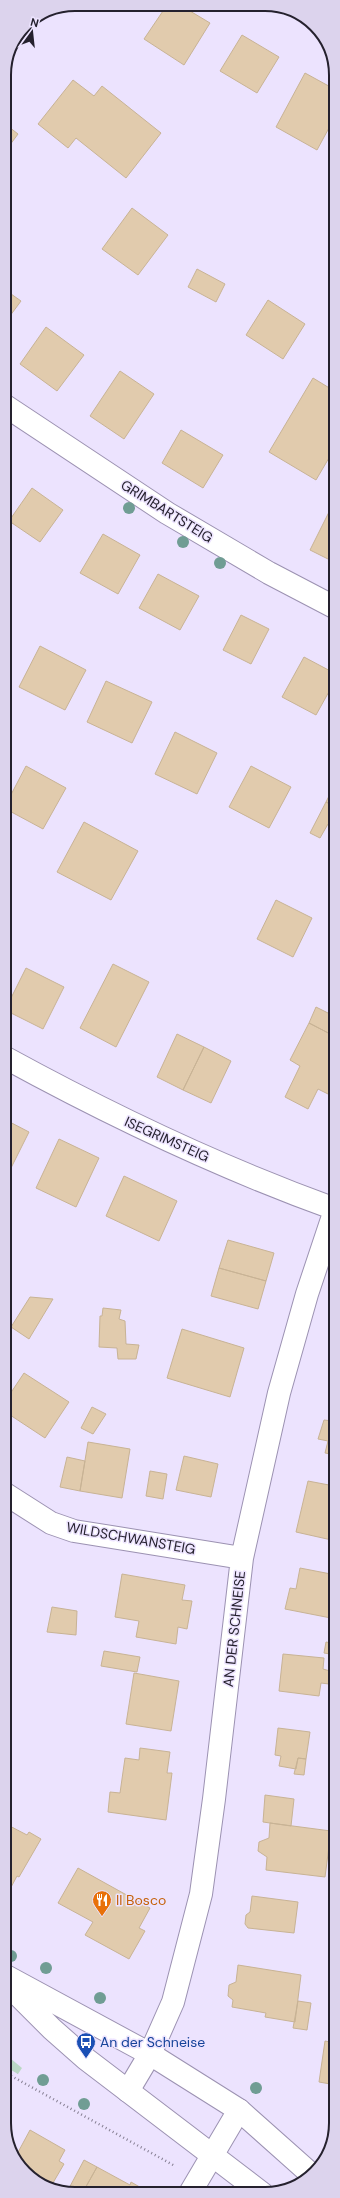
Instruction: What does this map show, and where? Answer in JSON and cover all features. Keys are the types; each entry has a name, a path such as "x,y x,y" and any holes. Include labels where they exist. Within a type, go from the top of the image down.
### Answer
{"street":[{"name":"GRIMBARTSTEIG","path":"11,410 167,513 269,573 329,604"},
{"name":"ISEGRIMSTEIG","path":"11,1061 137,1126 292,1194 329,1206"},
{"name":"AN DER SCHNEISE","path":"128,2091 150,2054 173,2002 201,1894 214,1799 242,1558 279,1393 307,1294 329,1229"},
{"name":"WILDSCHWANSTEIG","path":"11,1497 51,1522 74,1531 242,1558"},
{"path":"11,1979 150,2054 239,2110 307,2171"},
{"path":"11,1989 86,2059 254,2187"},
{"path":"194,2186 239,2110"}],"path":[{"path":"11,2076 194,2186"}],"green space":[{"path":"11,2059 22,2068 18,2074 11,2070"}],"building":[{"path":"163,11 190,11 210,23 184,65 144,39"},
{"path":"242,35 279,57 257,93 220,71"},
{"path":"305,73 329,86 329,128 317,150 276,127"},
{"path":"73,80 94,96 102,86 161,133 126,178 76,138 68,148 38,124"},
{"path":"11,128 18,134 11,144"},
{"path":"132,208 168,235 138,275 102,249"},
{"path":"197,269 225,284 216,302 188,287"},
{"path":"11,294 21,301 11,315"},
{"path":"268,300 305,324 283,359 246,335"},
{"path":"46,327 84,355 57,391 20,364"},
{"path":"120,371 154,394 124,439 90,416"},
{"path":"313,378 329,388 329,458 316,480 269,452"},
{"path":"181,430 223,455 203,488 162,463"},
{"path":"32,488 63,510 40,542 11,522 11,518"},
{"path":"329,512 329,560 310,550"},
{"path":"103,534 140,555 118,594 80,573"},
{"path":"158,574 199,596 180,630 139,608"},
{"path":"241,615 269,629 251,664 223,650"},
{"path":"40,646 86,670 65,710 19,687"},
{"path":"304,657 329,670 329,692 316,715 282,697"},
{"path":"106,681 152,702 132,743 87,722"},
{"path":"175,732 217,753 197,794 155,774"},
{"path":"26,766 66,788 43,829 11,812 11,795"},
{"path":"251,766 291,787 269,828 229,807"},
{"path":"329,796 329,804 326,802"},
{"path":"326,802 329,804 329,824 320,838 310,833"},
{"path":"84,822 138,851 111,900 57,872"},
{"path":"276,900 312,918 293,957 257,939"},
{"path":"113,964 149,982 116,1047 80,1028"},
{"path":"26,968 64,987 43,1029 11,1013 11,998"},
{"path":"316,1007 329,1014 329,1033 309,1023"},
{"path":"309,1023 329,1033 329,1094 318,1089 308,1109 285,1097 300,1066 290,1060"},
{"path":"177,1034 204,1047 183,1090 157,1077"},
{"path":"204,1047 231,1061 211,1103 183,1090"},
{"path":"11,1123 29,1132 11,1168"},
{"path":"59,1139 99,1158 76,1207 36,1188"},
{"path":"124,1176 177,1201 159,1241 106,1216"},
{"path":"228,1240 274,1253 266,1281 219,1268"},
{"path":"219,1268 266,1281 258,1309 211,1296"},
{"path":"30,1297 53,1299 29,1339 11,1327"},
{"path":"103,1308 121,1310 119,1319 125,1321 126,1344 139,1345 136,1359 118,1359 117,1348 99,1347 100,1316 102,1316"},
{"path":"182,1329 244,1348 230,1397 167,1378"},
{"path":"24,1373 69,1402 45,1438 11,1416 11,1392"},
{"path":"92,1407 106,1414 93,1434 81,1428"},
{"path":"324,1420 329,1421 329,1454 325,1453 328,1441 318,1439"},
{"path":"88,1442 130,1449 122,1498 80,1491"},
{"path":"184,1456 218,1464 211,1497 176,1490"},
{"path":"67,1457 85,1461 80,1491 60,1487"},
{"path":"150,1471 167,1474 163,1499 146,1496"},
{"path":"308,1481 329,1485 329,1539 296,1532"},
{"path":"300,1568 329,1574 329,1618 285,1609 290,1588 296,1589"},
{"path":"122,1574 185,1585 182,1600 192,1601 187,1629 178,1627 176,1644 136,1637 139,1621 115,1617"},
{"path":"52,1607 77,1611 76,1635 47,1632"},
{"path":"326,1642 329,1643 329,1654 324,1653"},
{"path":"104,1651 140,1657 137,1672 101,1666"},
{"path":"283,1654 324,1658 323,1669 329,1671 329,1684 321,1683 319,1696 279,1691"},
{"path":"134,1673 179,1681 171,1731 126,1724"},
{"path":"278,1728 310,1732 306,1759 298,1758 296,1769 279,1766 281,1756 275,1755"},
{"path":"140,1748 170,1752 167,1773 172,1773 166,1820 108,1812 110,1792 120,1793 125,1758 139,1760"},
{"path":"298,1758 306,1759 304,1775 294,1774"},
{"path":"265,1795 294,1799 291,1826 263,1822"},
{"path":"270,1823 329,1831 329,1846 325,1877 266,1870 267,1857 258,1851 259,1842 269,1838"},
{"path":"11,1827 27,1835 29,1832 41,1839 19,1877 17,1876 11,1887"},
{"path":"78,1868 150,1908 139,1928 145,1931 129,1959 85,1935 93,1922 58,1903"},
{"path":"252,1896 298,1902 294,1933 248,1928 245,1924 246,1915 250,1912"},
{"path":"238,1965 301,1975 295,2022 265,2017 266,2013 232,2007 233,2000 228,1996 229,1985 236,1982"},
{"path":"298,2001 311,2003 307,2030 293,2028"},
{"path":"325,2041 329,2042 329,2084 319,2082"},
{"path":"30,2130 65,2150 59,2161 64,2164 53,2183 36,2174 27,2165 18,2152"},
{"path":"84,2160 97,2167 86,2187 70,2187"},
{"path":"97,2167 130,2185 131,2182 140,2187 86,2187"}],"place":[{"name":"Il Bosco","path":"102,1917"},
{"name":"An der Schneise","path":"86,2059"}]}
